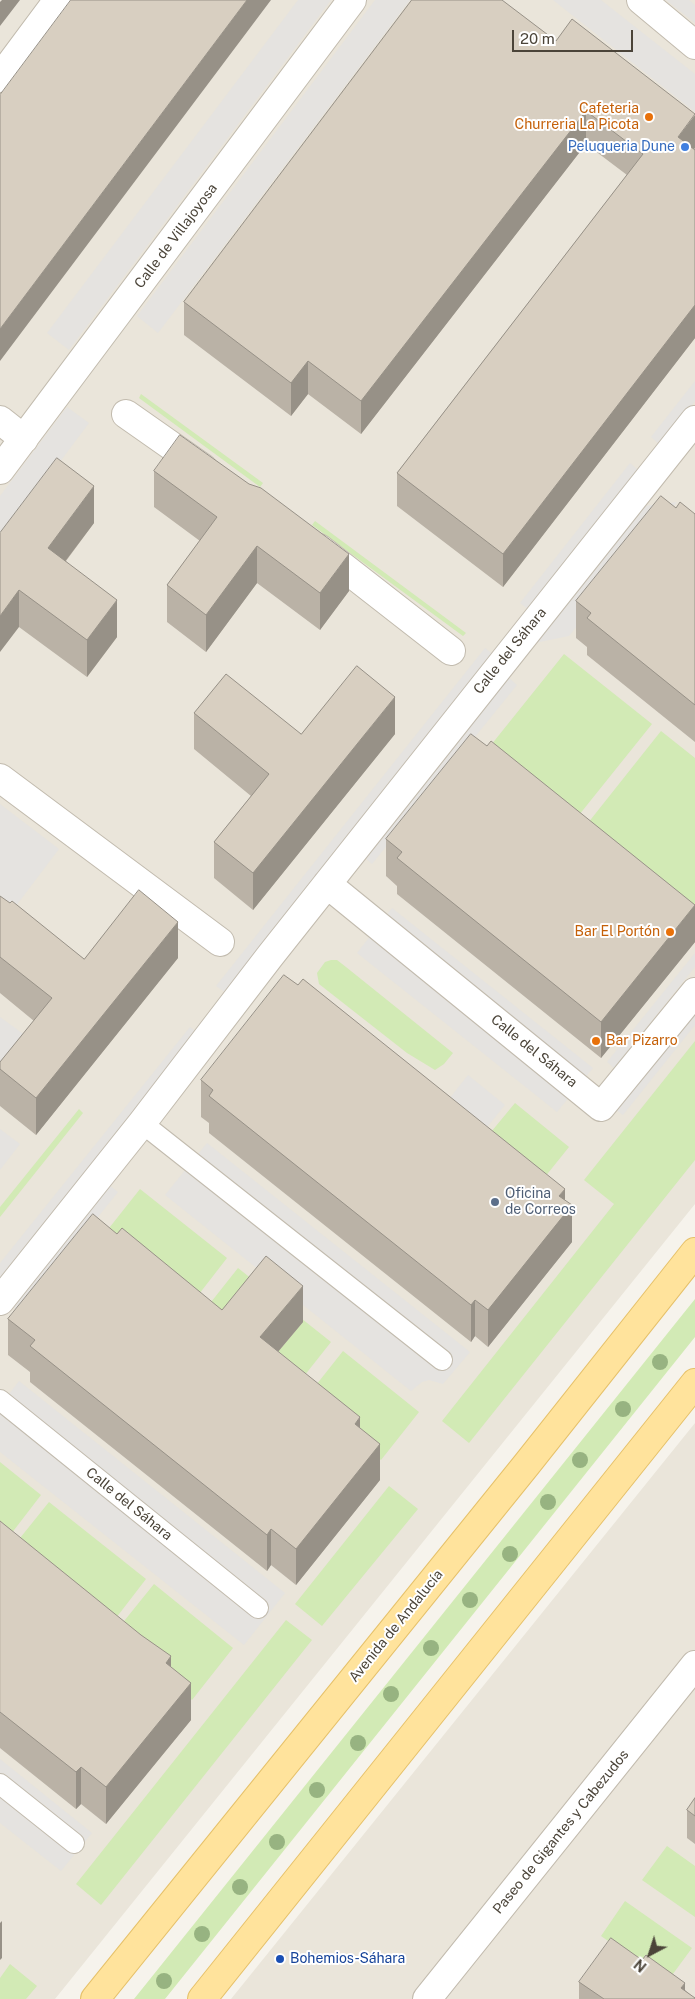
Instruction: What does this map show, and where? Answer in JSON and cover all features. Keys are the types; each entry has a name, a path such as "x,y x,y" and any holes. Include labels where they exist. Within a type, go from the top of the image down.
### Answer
{"main road":[{"name":"Avenida de Andalucía","path":"95,1999 527,1464 695,1252"},
{"path":"202,1999 695,1382"}],"street":[{"path":"0,78 58,0"},
{"name":"Calle de Villajoyosa","path":"0,470 352,0"},
{"path":"641,0 695,45"},
{"path":"126,414 185,460 227,485"},
{"path":"0,420 24,439"},
{"name":"Calle del Sáhara","path":"0,1301 142,1124 327,884 695,420"},
{"path":"297,531 357,585 451,651"},
{"path":"0,778 220,942"},
{"name":"Calle del Sáhara","path":"327,884 601,1107 695,992"},
{"name":"Paseo de Gigantes y Cabezudos","path":"427,1999 695,1665"}],"lane":[{"path":"142,1124 442,1360"},
{"name":"Calle del Sáhara","path":"0,1400 258,1608"},
{"path":"0,1784 74,1843"}],"shaded area":[{"path":"0,0 695,0 695,1204 55,1999 0,1999"},
{"path":"298,0 331,0 69,350 47,333"},
{"path":"375,0 410,0 158,333 137,316"},
{"path":"553,0 601,0 695,74 695,112"},
{"path":"666,0 689,0 695,5 695,23"},
{"path":"695,381 695,401 660,445 651,437"},
{"path":"67,407 89,423 0,542 0,496"},
{"path":"630,463 639,471 529,610 520,603"},
{"path":"677,502 569,636 530,644 643,506"},
{"path":"485,648 494,655 226,993 216,986"},
{"path":"508,677 517,685 372,864 363,856"},
{"path":"0,804 59,849 0,927"},
{"path":"392,908 593,1068 557,1112 357,953"},
{"path":"695,953 695,967 614,1068 607,1062"},
{"path":"695,1012 695,1025 623,1115 616,1110"},
{"path":"0,1017 26,1036 0,1071"},
{"path":"190,1027 200,1034 0,1282 0,1263"},
{"path":"468,1075 505,1105 475,1142 438,1113"},
{"path":"0,1129 20,1144 0,1170"},
{"path":"207,1143 470,1352 443,1384 429,1380 422,1382 411,1391 165,1195"},
{"path":"109,1185 118,1192 21,1313 11,1305"},
{"path":"19,1381 285,1593 244,1645 0,1452 0,1406"},
{"path":"695,1423 695,1999 231,1999"},
{"path":"0,1759 92,1833 61,1871 0,1823"}],"green space":[{"path":"141,394 263,483 260,487 139,398"},
{"path":"315,521 466,633 463,636 312,525"},
{"path":"564,654 652,724 571,825 483,755"},
{"path":"661,731 695,758 695,925 580,833"},
{"path":"337,960 453,1053 444,1064 435,1070 407,1053 319,984 317,973 325,962"},
{"path":"695,1041 695,1160 469,1443 442,1421 614,1204 584,1180"},
{"path":"515,1103 569,1147 532,1193 477,1149"},
{"path":"79,1109 83,1113 0,1217 0,1207"},
{"path":"140,1189 227,1258 189,1307 102,1237"},
{"path":"238,1268 331,1342 293,1390 200,1316"},
{"path":"695,1299 695,1337 165,1999 134,1999"},
{"path":"343,1351 419,1412 381,1460 305,1399"},
{"path":"0,1462 41,1495 1,1547 0,1546"},
{"path":"389,1486 418,1509 322,1626 295,1604"},
{"path":"49,1502 146,1579 106,1631 8,1553"},
{"path":"154,1584 233,1648 192,1700 112,1636"},
{"path":"286,1620 312,1640 101,1905 76,1884"},
{"path":"667,1846 695,1866 695,1917 642,1880"},
{"path":"625,1901 692,1948 667,1982 601,1936"},
{"path":"10,1964 37,1986 26,1999 0,1999 0,1978"}],"building":[{"path":"71,0 247,0 0,329 0,95"},
{"path":"412,0 502,0 556,41 572,19 695,114 678,137 695,150 695,305 503,554 397,473 643,154 586,111 361,401 308,361 291,383 184,302"},
{"path":"180,435 249,484 261,488 349,554 320,593 257,546 206,615 167,585 217,517 154,471"},
{"path":"57,458 94,486 48,548 117,600 87,640 19,590 0,616 0,533"},
{"path":"661,496 676,508 680,502 695,514 695,705 587,618 591,613 576,601"},
{"path":"357,666 395,697 253,873 214,842 269,774 194,713 226,674 301,734"},
{"path":"471,734 487,746 491,741 695,905 601,1022 397,858 402,852 386,839"},
{"path":"139,890 178,922 36,1098 0,1069 0,1062 52,998 0,957 0,896 10,903 12,901 84,959"},
{"path":"284,975 298,985 303,979 565,1189 559,1196 572,1205 488,1310 475,1300 471,1305 209,1096 213,1090 201,1080"},
{"path":"93,1214 117,1234 122,1228 222,1310 266,1256 303,1286 260,1337 360,1417 355,1424 380,1444 296,1549 271,1529 267,1535 30,1346 35,1340 8,1319"},
{"path":"0,1521 141,1635 171,1656 166,1663 191,1683 106,1787 81,1767 76,1772 0,1712"},
{"path":"695,1798 695,1816 687,1810"},
{"path":"611,1938 642,1960 646,1955 685,1983 681,1988 695,1999 604,1999 579,1982"}],"place":[{"name":"Cafeteria Churreria La Picota","path":"649,117"},
{"name":"Peluqueria Dune","path":"685,147"},
{"name":"Bar El Portón","path":"670,932"},
{"name":"Bar Pizarro","path":"596,1041"},
{"name":"Oficina de Correos","path":"495,1202"},
{"name":"Bohemios-Sáhara","path":"280,1959"}]}
